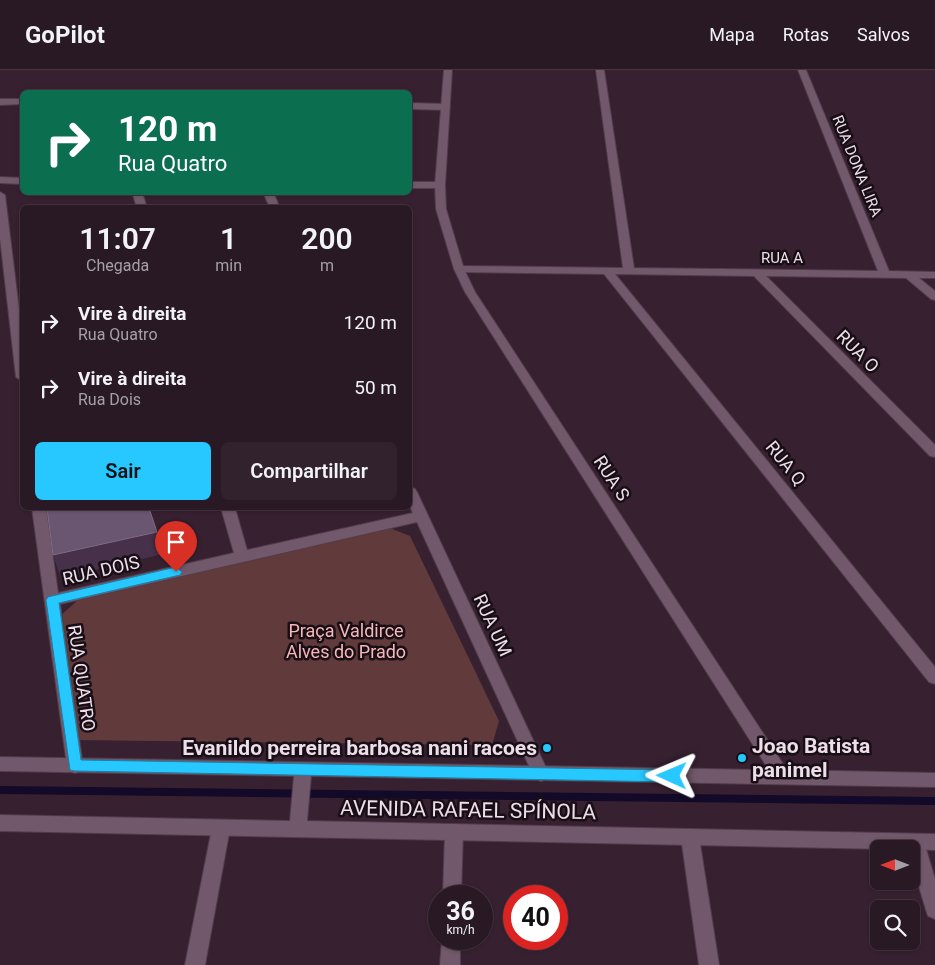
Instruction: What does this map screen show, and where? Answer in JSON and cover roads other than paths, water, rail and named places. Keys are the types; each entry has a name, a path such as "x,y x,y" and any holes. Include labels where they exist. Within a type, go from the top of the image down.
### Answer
{"street":[{"name":"RUA S","path":"448,70 440,185 441,209 459,269 470,292 783,778"},
{"path":"600,70 629,272"},
{"name":"RUA DONA LIRA","path":"802,70 885,274"},
{"path":"0,102 20,102"},
{"path":"412,106 446,107"},
{"path":"0,180 20,181"},
{"path":"412,185 440,185"},
{"path":"0,195 20,360"},
{"name":"RUA A","path":"459,269 935,275"},
{"name":"RUA Q","path":"608,271 935,678"},
{"name":"RUA O","path":"757,273 935,453"},
{"path":"908,274 935,298"},
{"name":"RUA UM","path":"412,496 541,774"},
{"name":"RUA QUATRO","path":"38,510 75,766"},
{"path":"229,510 242,557"},
{"name":"RUA DOIS","path":"52,600 421,516"},
{"name":"AVENIDA RAFAEL SPÍNOLA","path":"0,764 935,780"},
{"path":"298,829 303,770"},
{"name":"AVENIDA RAFAEL SPÍNOLA","path":"0,823 870,841"},
{"path":"195,965 221,828"},
{"path":"452,885 454,832"},
{"path":"690,837 709,965"},
{"name":"AVENIDA RAFAEL SPÍNOLA","path":"920,842 935,842"},
{"path":"920,859 935,910"},
{"path":"450,965 451,950"}],"waterway":[{"path":"0,790 935,801"}],"place":[{"name":"Evanildo perreira barbosa nani racoes","path":"547,748"},
{"name":"Joao Batista panimel","path":"742,758"}],"park label":[{"name":"Praça Valdirce Alves do Prado","path":"346,640"}]}
